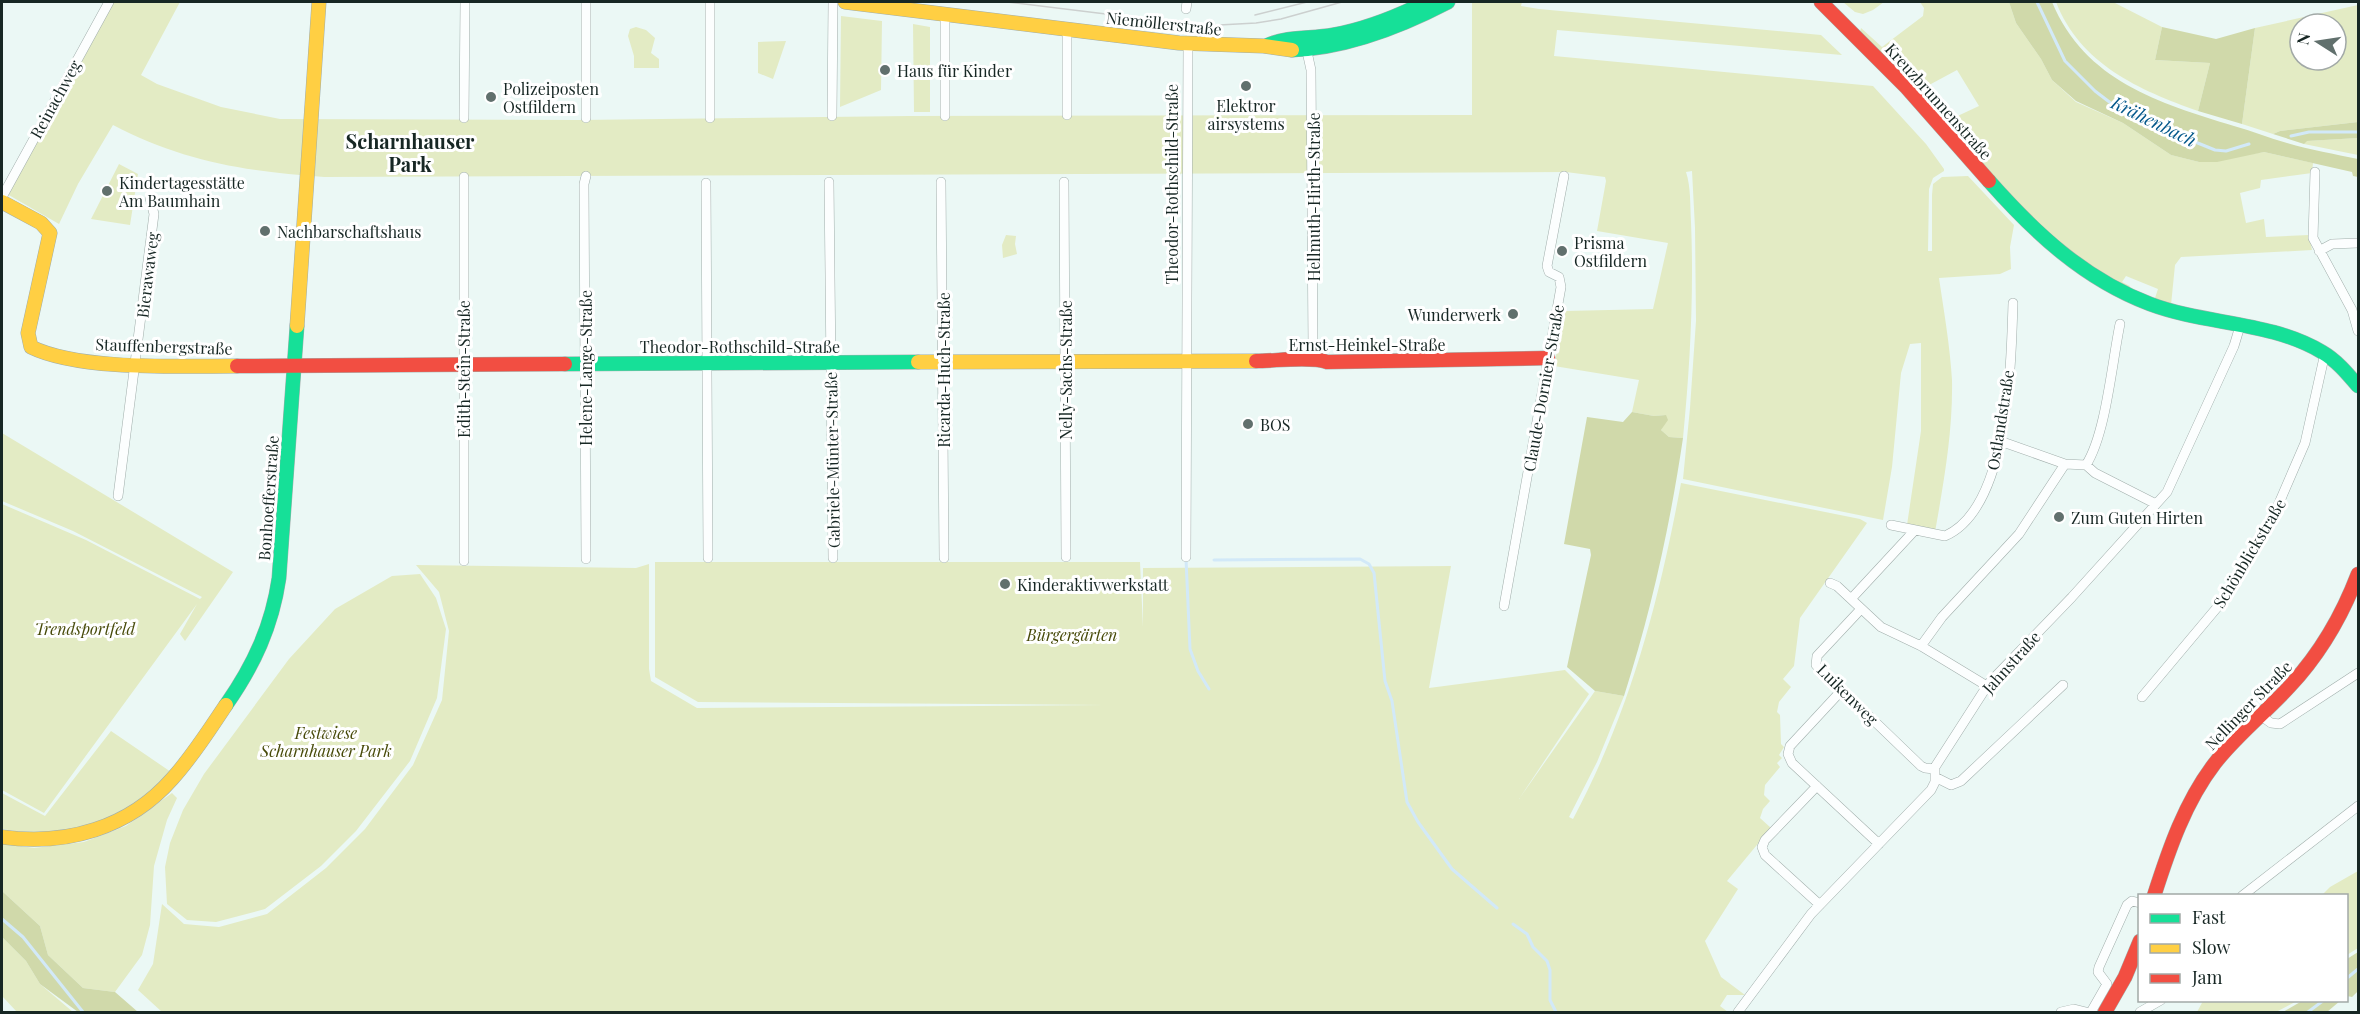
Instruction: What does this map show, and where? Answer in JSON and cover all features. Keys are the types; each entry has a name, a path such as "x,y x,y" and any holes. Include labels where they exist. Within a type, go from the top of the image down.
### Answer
{"main road":[{"name":"Bonhoefferstraße","path":"2,837 33,841 68,838 108,826 137,810 158,794 174,776 252,665 269,630 277,597 319,2"},
{"name":"Niemöllerstraße","path":"845,2 1188,44 1264,46 1284,50 1390,19 1426,2"},
{"name":"Niemöllerstraße","path":"1305,44 1356,40 1390,30 1448,2"},
{"name":"Kreuzbrunnenstraße","path":"1821,2 1917,99 2030,226 2076,265 2129,296 2172,311 2240,326"},
{"name":"Stauffenbergstraße","path":"2,199 41,223 50,233 29,329 28,340 31,347 39,351 83,360 135,365 294,366"},
{"path":"2240,326 2291,337 2325,353 2346,369 2358,386"},
{"name":"Ernst-Heinkel-Straße","path":"1187,360 1205,362 1298,361 1316,357 1327,362 1548,358"},
{"name":"Theodor-Rothschild-Straße","path":"294,366 1187,360"},
{"name":"Nellinger Straße","path":"2155,894 2174,837 2195,793 2223,753 2290,686 2314,657 2342,613 2358,574"},
{"path":"2105,1012 2137,957"}],"street":[{"name":"Reinachweg","path":"2,199 108,2"},
{"path":"464,118 465,2"},
{"path":"586,2 586,118"},
{"path":"710,2 710,118"},
{"path":"832,116 833,2"},
{"path":"945,14 945,116"},
{"path":"1067,29 1067,115"},
{"name":"Theodor-Rothschild-Straße","path":"1186,557 1188,44"},
{"name":"Hellmuth-Hirth-Straße","path":"1305,44 1311,60 1313,350 1316,357"},
{"path":"2315,172 2312,235 2352,310 2358,331"},
{"name":"Helene-Lange-Straße","path":"586,176 584,191 586,560"},
{"name":"Claude-Dornier-Straße","path":"1504,606 1562,284 1559,277 1549,272 1548,263 1563,176"},
{"name":"Edith-Stein-Straße","path":"464,177 464,561"},
{"name":"Gabriele-Münter-Straße","path":"829,182 833,558"},
{"name":"Ricarda-Huch-Straße","path":"941,182 944,558"},
{"name":"Nelly-Sachs-Straße","path":"1065,182 1066,557"},
{"path":"706,183 708,558"},
{"name":"Bierawaweg","path":"118,496 154,214 150,198"},
{"path":"2319,251 2332,244 2358,243"},
{"name":"Ostlandstraße","path":"1892,525 1944,537 1966,522 1987,490 2000,441 2008,384 2013,303"},
{"path":"2086,465 2094,453 2097,442 2120,324"},
{"name":"Jahnstraße","path":"1738,1012 1811,914 1929,792 1934,783 1934,773 1987,686 2072,597 2171,486 2234,346 2240,326"},
{"name":"Schönblickstraße","path":"2142,697 2220,604 2273,517 2305,442 2325,353"},
{"path":"2000,441 2065,464 2086,465 2095,473 2156,504"},
{"path":"1921,646 1942,617 2024,527 2065,464"},
{"path":"1851,598 1915,530"},
{"path":"1830,583 1836,585 1881,627 1921,646 1987,686"},
{"name":"Luikenweg","path":"1861,609 1815,658 1817,666 1922,767 1934,773"},
{"path":"2260,715 2269,723 2279,724 2358,673"},
{"path":"1934,773 1949,784 1961,781 2063,685"},
{"path":"1842,690 1788,751 1792,763 1879,844"},
{"path":"1817,786 1765,840 1762,847 1765,855 1820,905"},
{"path":"2245,894 2358,806"},
{"path":"2091,1012 2106,986 2106,981 2098,971 2100,965 2127,905 2132,901 2138,903"},
{"path":"2140,1012 2158,1002"},
{"path":"2061,1012 2074,1009 2086,1012"}],"green space":[{"path":"111,2 180,2 141,75 157,84 221,107 280,119 579,120 909,116 1472,115 1472,2 1522,2 1521,6 1539,9 1821,35 1842,55 1557,30 1554,56 1873,86 1926,144 1944,169 1933,178 1929,189 1928,251 1932,251 1933,184 1942,177 1968,176 2014,225 2010,247 2011,269 2000,274 1939,278 1950,354 1952,399 1947,456 1935,532 1907,525 1921,431 1921,343 1910,344 1901,373 1892,467 1883,520 1683,479 1696,321 1692,171 1686,172 1690,197 1692,303 1683,438 1669,437 1661,430 1666,415 1654,416 1632,412 1639,380 1554,366 1565,311 1653,309 1668,243 1597,231 1605,177 1566,172 324,177 269,172 216,163 164,148 113,125 78,184 59,224 7,194"},
{"path":"1843,2 1884,2 1863,14 1855,12"},
{"path":"1920,2 2009,2 2016,23 2041,59 2052,80 2076,102 2123,123 2171,155 2199,162 2264,152 2313,163 2312,173 2261,180 2260,188 2240,193 2246,223 2264,219 2266,237 2309,235 2312,250 2181,257 2175,265 2171,305 2155,298 2158,289 2126,276 2122,282 2130,286 2128,290 2091,270 2040,230 1953,132 1957,128 1949,120 1979,106 1957,70 1918,91 1860,32 1861,28 1882,47 1923,16 1924,8"},
{"path":"2009,2 2052,2 2066,29 2084,51 2104,70 2127,85 2206,117 2314,150 2358,159 2358,177 2353,176 2352,172 2264,152 2217,162 2199,162 2171,155 2123,123 2076,101 2052,80 2041,59 2016,23"},
{"path":"2056,2 2113,2 2162,27 2155,60 2210,63 2198,111 2154,94 2114,72 2080,42 2067,24"},
{"path":"2358,5 2358,122 2280,131 2273,134 2242,124 2255,28 2288,21 2288,72 2348,72 2348,12 2327,12"},
{"path":"841,16 882,21 881,90 840,107"},
{"path":"913,24 930,27 930,112 914,112"},
{"path":"636,27 646,30 655,38 651,53 659,59 659,68 634,68 634,56 628,36 630,29"},
{"path":"2162,27 2216,39 2255,28 2242,124 2198,111 2210,63 2155,60"},
{"path":"786,41 773,79 758,73 758,42"},
{"path":"2358,122 2358,138 2307,141 2304,144 2273,134 2280,131"},
{"path":"2358,138 2358,155 2304,144 2306,141"},
{"path":"119,164 138,174 130,225 91,219"},
{"path":"1006,235 1016,236 1017,254 1003,258 1002,245"},
{"path":"1632,412 1654,416 1666,415 1668,420 1661,430 1669,437 1683,438 1659,568 1624,696 1595,691 1567,667 1591,555 1590,549 1564,544 1587,417 1623,422"},
{"name":"Trendsportfeld","path":"2,433 233,572 185,641 180,634 197,604 44,813 2,790 2,504 86,540 200,599 202,597 73,531 2,501"},
{"name":"Bürgergärten","path":"1681,483 1860,519 1867,523 1800,618 1794,666 1783,679 1791,687 1779,702 1777,712 1780,715 1781,744 1784,747 1779,755 1782,758 1777,763 1780,767 1765,785 1764,795 1770,801 1763,809 1760,818 1771,828 1727,881 1738,889 1705,941 1721,977 1745,995 1727,995 1720,1006 1728,1012 162,1012 138,990 153,964 162,904 184,924 219,927 267,914 326,868 365,829 413,765 442,700 449,631 439,592 416,565 636,568 649,564 651,681 697,708 1105,705 698,702 655,677 655,562 1140,562 1143,627 1143,568 1451,566 1429,688 1565,670 1589,694 1519,799 1595,691 1624,696 1597,762 1569,817 1573,819 1611,738 1640,656 1663,571"},
{"name":"Festwiese Scharnhauser Park","path":"420,574 436,598 446,629 437,698 410,761 356,831 321,866 265,909 216,922 187,920 167,904 165,867 170,843 183,810 204,774 289,659 335,609 392,576"},
{"path":"111,731 171,772 132,808 111,820 81,830 66,832 35,833 2,829 2,793 45,816"},
{"path":"172,793 177,798 167,820 154,866 150,925 142,955 115,992 83,988 48,955 40,926 2,891 2,843 34,848 84,842 126,826"},
{"path":"2358,871 2358,948 2348,954 2348,894 2323,894 2330,887"},
{"path":"2,891 40,926 48,955 83,988 115,992 138,1012 78,1012 40,984 26,961 2,937"},
{"path":"2,937 26,961 40,984 73,1012 17,1012 2,996"},
{"path":"2358,952 2358,991 2352,997 2348,996 2348,958"},
{"path":"2202,1002 2295,1002 2276,1012 2197,1012"},
{"path":"2300,1002 2339,1002 2327,1012 2283,1012"}],"waterway":[{"name":"Krähenbach","path":"2037,2 2065,61 2095,91 2112,104 2141,120 2215,150 2226,151 2249,144"},
{"name":"Krähenbach","path":"2291,136 2309,132 2358,132"},
{"path":"1186,559 1190,649 1198,671 1209,689"},
{"path":"1214,560 1360,559 1369,564 1374,573 1385,681 1392,701 1407,802 1418,822 1452,869 1497,908"},
{"path":"2,919 23,937 83,1012"},
{"path":"1513,924 1527,934 1533,947 1547,961 1550,970 1550,1000 1556,1012"},
{"path":"2348,977 2358,969"},
{"path":"2308,1012 2321,1002"}],"tram line":[{"path":"1007,2 1163,21 1219,25 1281,19 1342,2"},
{"path":"1255,15 1307,2"}],"traffic: fast":[{"path":"1268,45 1284,40 1333,35 1369,26 1426,2"},
{"path":"1292,50 1333,45 1373,35 1448,2"},
{"path":"1989,181 2024,219 2062,253 2103,282 2126,294 2171,311 2281,334 2302,342 2332,359 2358,386"},
{"path":"226,705 253,660 267,629 276,596 297,326"},
{"path":"565,364 918,362"}],"traffic: slow":[{"path":"297,326 319,2"},
{"path":"845,2 1179,43 1264,46 1292,50"},
{"path":"2,202 41,223 50,233 28,333 31,347 52,355 103,364 237,366"},
{"path":"918,362 1256,361"},
{"path":"2,837 50,839 73,836 95,830 136,810 155,796 180,770 226,705"}],"traffic: jam":[{"path":"1821,2 1907,88 1989,181"},
{"path":"1256,361 1548,358"},
{"path":"237,366 565,364"},
{"path":"2155,894 2179,826 2204,778 2224,753 2289,687 2311,661 2337,620 2358,574"},
{"path":"2105,1012 2125,977 2138,946"}],"place":[{"name":"Haus für Kinder","path":"885,70"},
{"name":"Elektror airsystems","path":"1246,86"},
{"name":"Polizeiposten Ostfildern","path":"491,97"},
{"name":"Kindertagesstätte Am Baumhain","path":"107,191"},
{"name":"Nachbarschaftshaus","path":"265,231"},
{"name":"Prisma Ostfildern","path":"1562,251"},
{"name":"Wunderwerk","path":"1513,314"},
{"name":"BOS","path":"1248,424"},
{"name":"Zum Guten Hirten","path":"2059,517"},
{"name":"Kinderaktivwerkstatt","path":"1005,584"}],"district":[{"name":"Scharnhauser Park","path":"410,152"}]}
